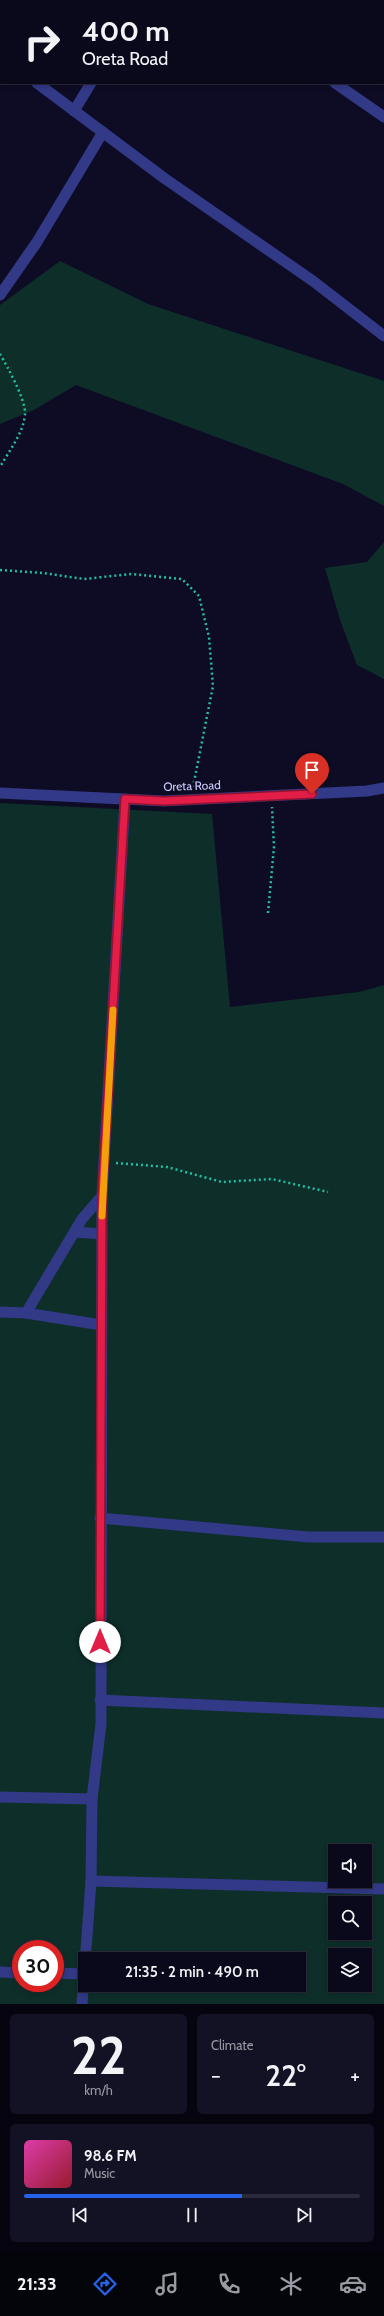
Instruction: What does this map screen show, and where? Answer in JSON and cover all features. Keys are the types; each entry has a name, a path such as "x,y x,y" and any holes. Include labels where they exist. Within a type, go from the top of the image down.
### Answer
{"street":[{"path":"38,84 164,178 313,281 384,336"},
{"path":"74,111 90,84"},
{"path":"336,84 384,117"},
{"path":"0,295 37,242 103,132"},
{"name":"Oreta Road","path":"0,793 125,799 191,799 367,791 384,788"},
{"path":"86,1952 91,1881 92,1799 101,1724 100,1518 102,1196 125,799"},
{"path":"26,1313 82,1219 102,1196"},
{"path":"75,1232 102,1234"},
{"path":"0,1312 26,1313 101,1325"},
{"path":"100,1518 308,1538 384,1537"},
{"path":"100,1700 384,1713"},
{"path":"0,1797 92,1799"},
{"path":"91,1881 384,1889"},
{"path":"0,1972 12,1973"},
{"path":"64,1973 78,1974"},
{"path":"82,2004 83,1992"}],"path":[{"path":"0,354 16,384 26,413 17,438 0,467"},
{"path":"0,570 43,573 84,579 131,574 182,579 199,596 208,636 213,686 191,799"},
{"path":"268,912 274,848 271,796"},
{"path":"104,1162 167,1167 222,1182 272,1179 328,1192"}],"green space":[{"path":"60,261 148,304 384,381 384,506 343,484 76,385 34,410 0,424 0,305"},
{"path":"384,542 384,679 357,665 340,620 325,568 367,562"},
{"path":"0,803 212,814 230,1007 359,992 384,985 384,2004 0,2004"}],"slow traffic":[{"path":"102,1216 113,1010"}],"route":[{"path":"100,1642 102,1196 125,799 164,801 312,794"}]}
